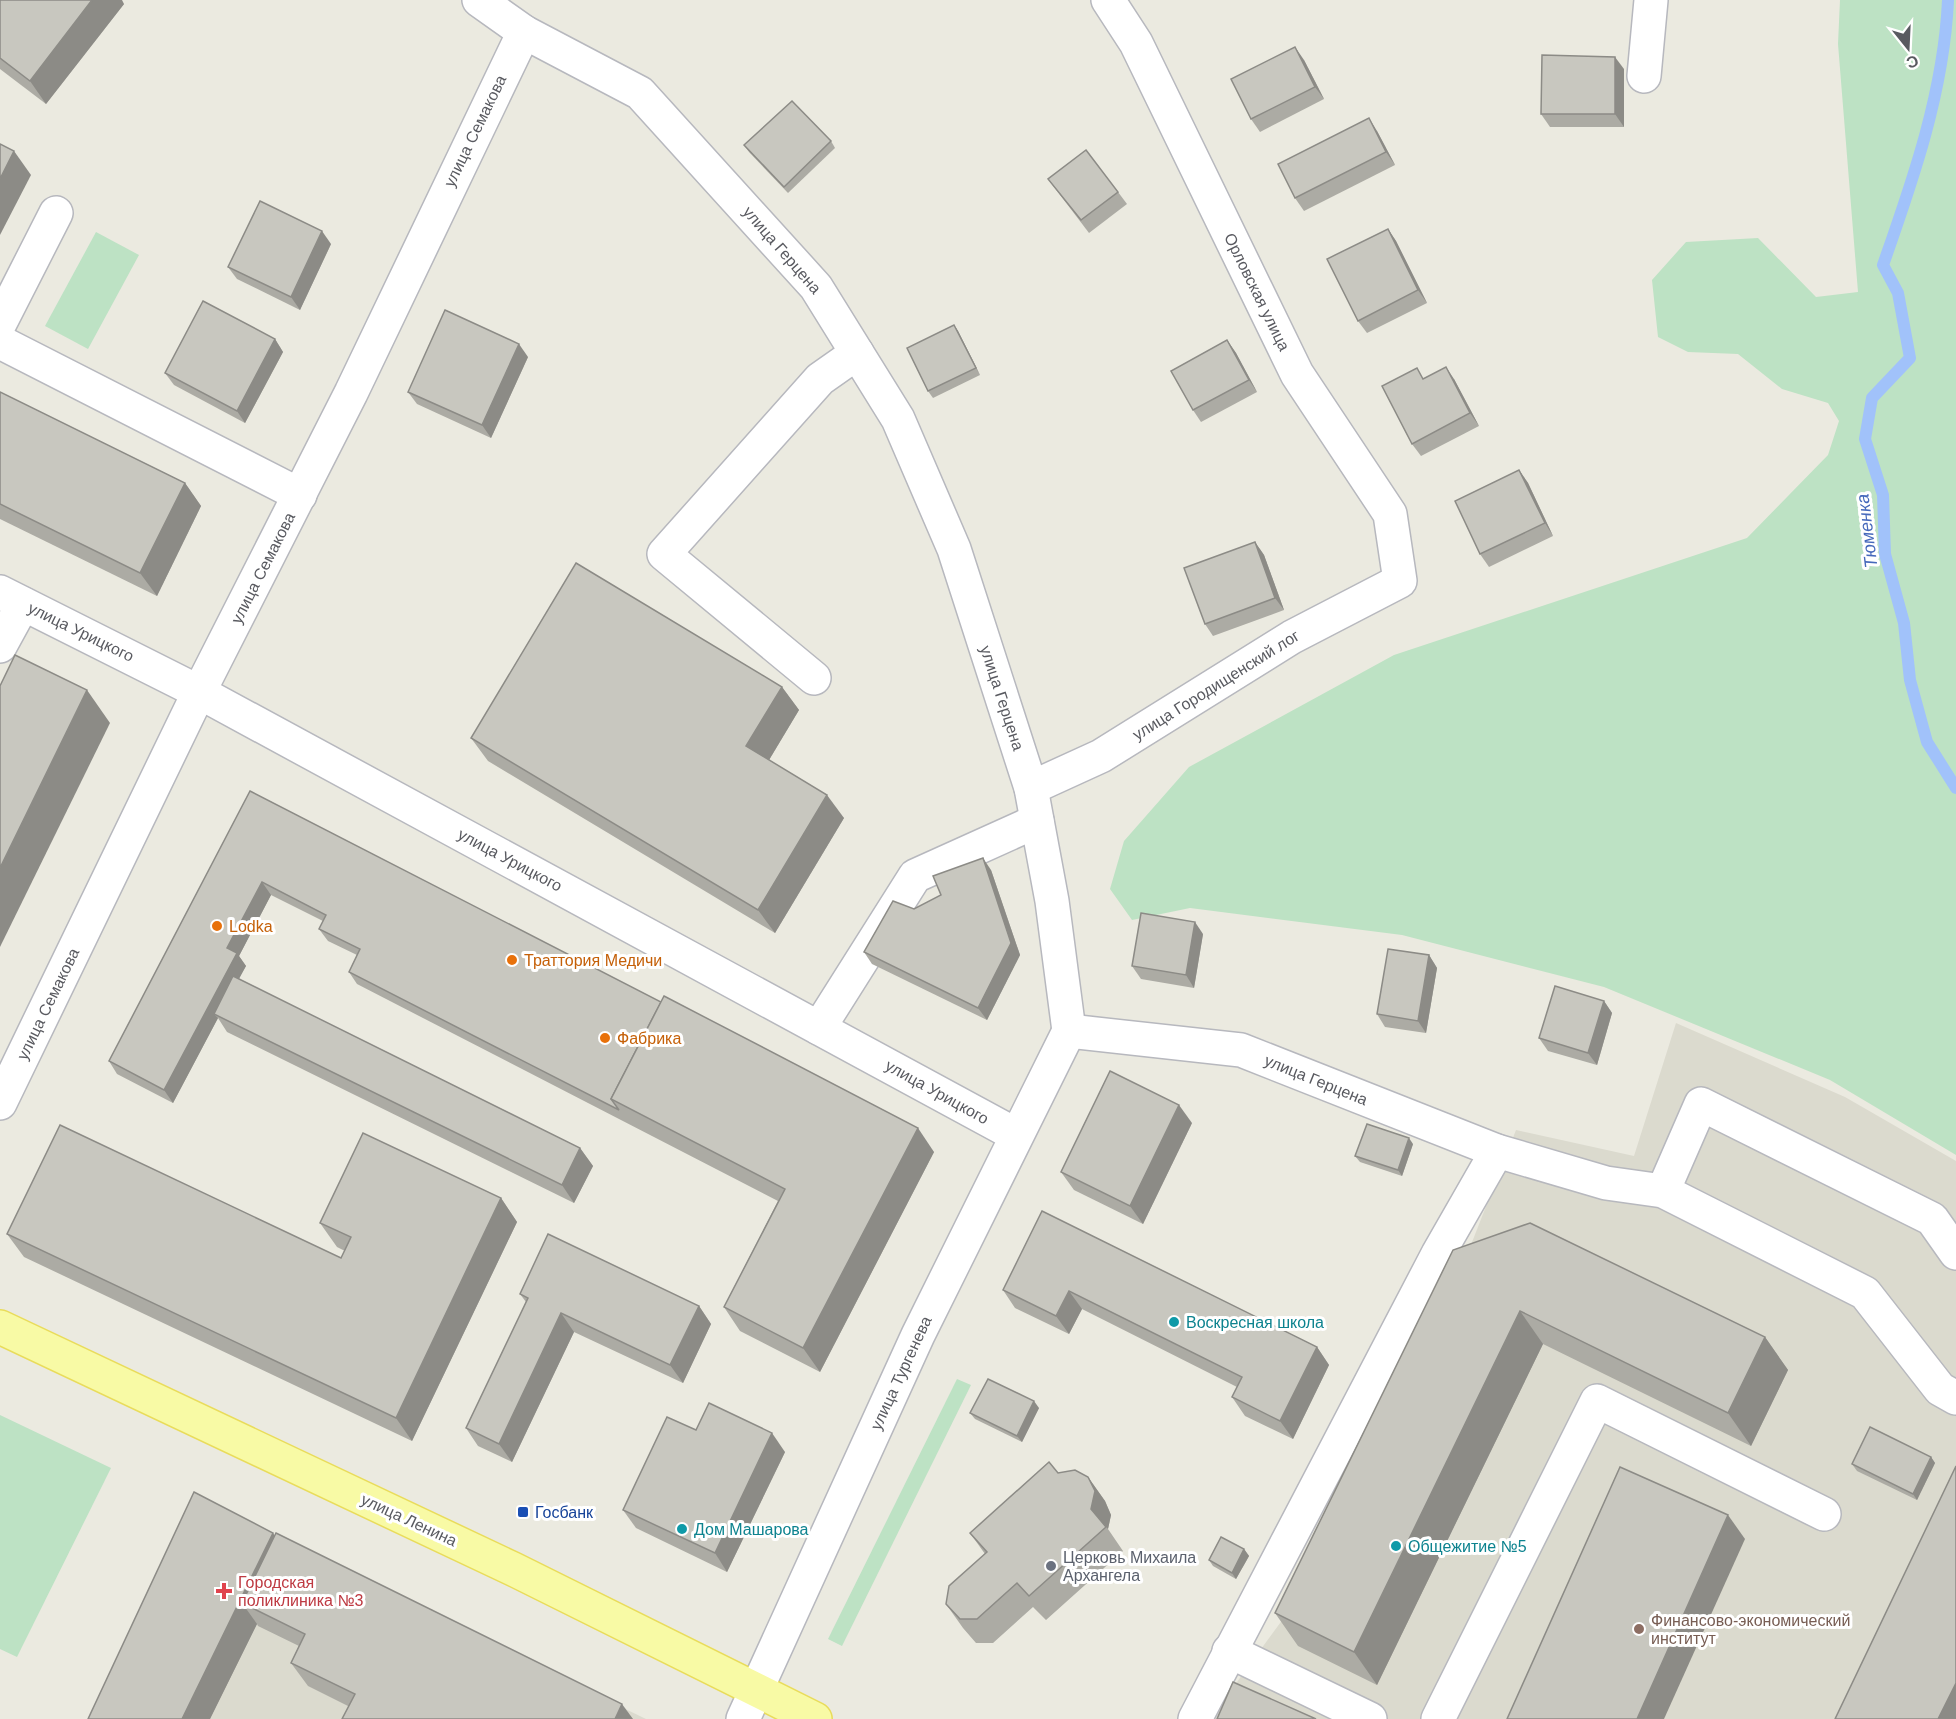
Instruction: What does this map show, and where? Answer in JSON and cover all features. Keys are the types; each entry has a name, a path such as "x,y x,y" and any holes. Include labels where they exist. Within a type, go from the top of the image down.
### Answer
{"main road":[{"name":"улица Ленина","path":"0,1327 513,1569 815,1719"}],"street":[{"name":"улица Герцена","path":"479,0 524,32 640,93 816,287 898,419 954,549 1031,788 1052,901 1069,1031 1241,1050 1497,1151 1606,1183 1663,1191 1865,1293 1940,1389 1956,1398"},
{"name":"Орловская улица","path":"1108,0 1136,43 1297,374 1390,514 1400,581"},
{"path":"1644,76 1651,0"},
{"name":"улица Семакова","path":"0,1103 199,692 300,495 524,32"},
{"path":"0,323 56,213"},
{"path":"0,342 300,495"},
{"path":"814,678 664,554 820,379 857,353"},
{"name":"улица Городищенский лог","path":"1031,788 1101,756 1292,637 1400,581"},
{"path":"0,646 11,598"},
{"name":"улица Урицкого","path":"11,598 199,692 1016,1135"},
{"path":"819,1028 915,876 1037,821"},
{"name":"улица Тургенева","path":"743,1719 857,1466 1016,1135 1069,1031"},
{"path":"1663,1191 1701,1104 1932,1219 1956,1253"},
{"path":"1195,1719 1228,1651 1438,1254 1497,1151"},
{"path":"1438,1719 1596,1401 1824,1514"},
{"path":"1228,1651 1370,1719"}],"shaded area":[{"path":"1676,1023 1845,1097 1956,1161 1956,1719 1214,1719 1221,1704 1283,1619 1465,1260 1516,1130 1634,1156"},
{"path":"294,1549 646,1719 210,1719"}],"green space":[{"path":"1840,0 1956,0 1956,1155 1830,1080 1604,987 1402,935 1190,908 1132,920 1110,889 1124,841 1189,767 1394,655 1747,538 1828,455 1839,421 1828,403 1782,389 1738,354 1688,352 1658,337 1652,280 1686,242 1758,238 1816,297 1858,292 1838,44"},
{"path":"96,232 139,255 88,349 45,326"},
{"path":"957,1379 971,1385 842,1646 828,1639"},
{"path":"0,1415 111,1468 17,1657 0,1649"}],"building":[{"path":"0,0 92,0 30,81 0,58"},
{"path":"1295,47 1315,87 1251,119 1231,79"},
{"path":"1542,55 1615,57 1615,114 1541,114"},
{"path":"792,101 831,141 784,187 744,145"},
{"path":"1369,118 1386,152 1295,198 1278,164"},
{"path":"0,144 14,151 0,179"},
{"path":"1086,150 1118,192 1081,220 1048,179"},
{"path":"260,201 322,231 291,297 228,267"},
{"path":"1388,229 1418,290 1358,321 1327,259"},
{"path":"203,301 275,339 237,411 165,373"},
{"path":"445,310 519,344 482,425 408,392"},
{"path":"954,325 976,368 928,391 907,348"},
{"path":"1227,340 1249,380 1193,410 1171,371"},
{"path":"1446,367 1470,413 1412,444 1382,386 1417,368 1423,379"},
{"path":"0,392 185,483 140,573 0,504"},
{"path":"1519,470 1545,523 1480,554 1455,501"},
{"path":"1255,542 1275,598 1205,624 1184,568"},
{"path":"576,563 782,687 746,746 827,795 758,910 471,738"},
{"path":"15,655 87,690 0,868 0,686"},
{"path":"250,791 661,1002 611,1099 619,1110 349,972 360,949 319,929 326,915 262,882 227,948 237,953 164,1090 109,1061"},
{"path":"983,858 1011,943 978,1008 864,952 893,901 914,909 941,895 933,876"},
{"path":"1141,913 1195,922 1186,975 1132,966"},
{"path":"1388,949 1429,955 1418,1021 1377,1014"},
{"path":"233,976 580,1148 562,1185 214,1014"},
{"path":"1555,986 1604,1001 1588,1053 1539,1038"},
{"path":"664,996 918,1128 803,1348 724,1307 785,1189 611,1099"},
{"path":"1110,1071 1179,1105 1130,1206 1061,1172"},
{"path":"1367,1124 1409,1138 1398,1170 1355,1156"},
{"path":"60,1125 341,1258 351,1237 320,1223 363,1133 501,1198 396,1418 7,1234"},
{"name":"Воскресная школа","path":"1042,1211 1317,1347 1280,1421 1232,1397 1242,1377 1069,1291 1056,1316 1003,1290"},
{"name":"Общежитие №5","path":"1530,1223 1765,1337 1728,1413 1520,1311 1354,1652 1275,1613 1453,1250"},
{"path":"548,1234 699,1306 670,1365 561,1313 499,1444 466,1428 528,1298 520,1294"},
{"path":"988,1379 1034,1401 1017,1436 970,1413"},
{"path":"709,1403 772,1433 715,1553 623,1510 667,1417 696,1430"},
{"path":"1870,1427 1931,1457 1913,1494 1852,1464"},
{"path":"1049,1462 1058,1473 1075,1470 1088,1477 1095,1491 1091,1509 1106,1527 1029,1596 1017,1583 977,1619 960,1619 946,1604 949,1586 987,1552 970,1533"},
{"path":"1956,1466 1956,1683 1938,1719 1835,1719"},
{"name":"Финансово-экономический институт","path":"1620,1467 1728,1515 1637,1719 1507,1719"},
{"name":"Городская поликлиника №3","path":"194,1492 273,1533 182,1719 88,1719"},
{"path":"276,1533 622,1704 615,1719 342,1719 355,1694 291,1663 305,1634 242,1603"},
{"path":"1221,1537 1244,1549 1232,1573 1209,1560"},
{"path":"1233,1682 1316,1719 1217,1719"}],"waterway":[{"name":"Тюменка","path":"1948,0 1934,101 1916,168 1883,265 1898,293 1910,358 1872,398 1865,439 1883,495 1885,554 1904,623 1910,680 1927,742 1956,788"}],"place":[{"name":"Lodka","path":"217,926"},
{"name":"Траттория Медичи","path":"512,960"},
{"name":"Фабрика","path":"605,1038"},
{"name":"Воскресная школа","path":"1174,1322"},
{"name":"Госбанк","path":"523,1512"},
{"name":"Дом Машарова","path":"682,1529"},
{"name":"Общежитие №5","path":"1396,1546"},
{"name":"Церковь Михаила Архангела","path":"1051,1566"},
{"name":"Городская поликлиника №3","path":"224,1591"},
{"name":"Финансово-экономический институт","path":"1639,1629"}]}
